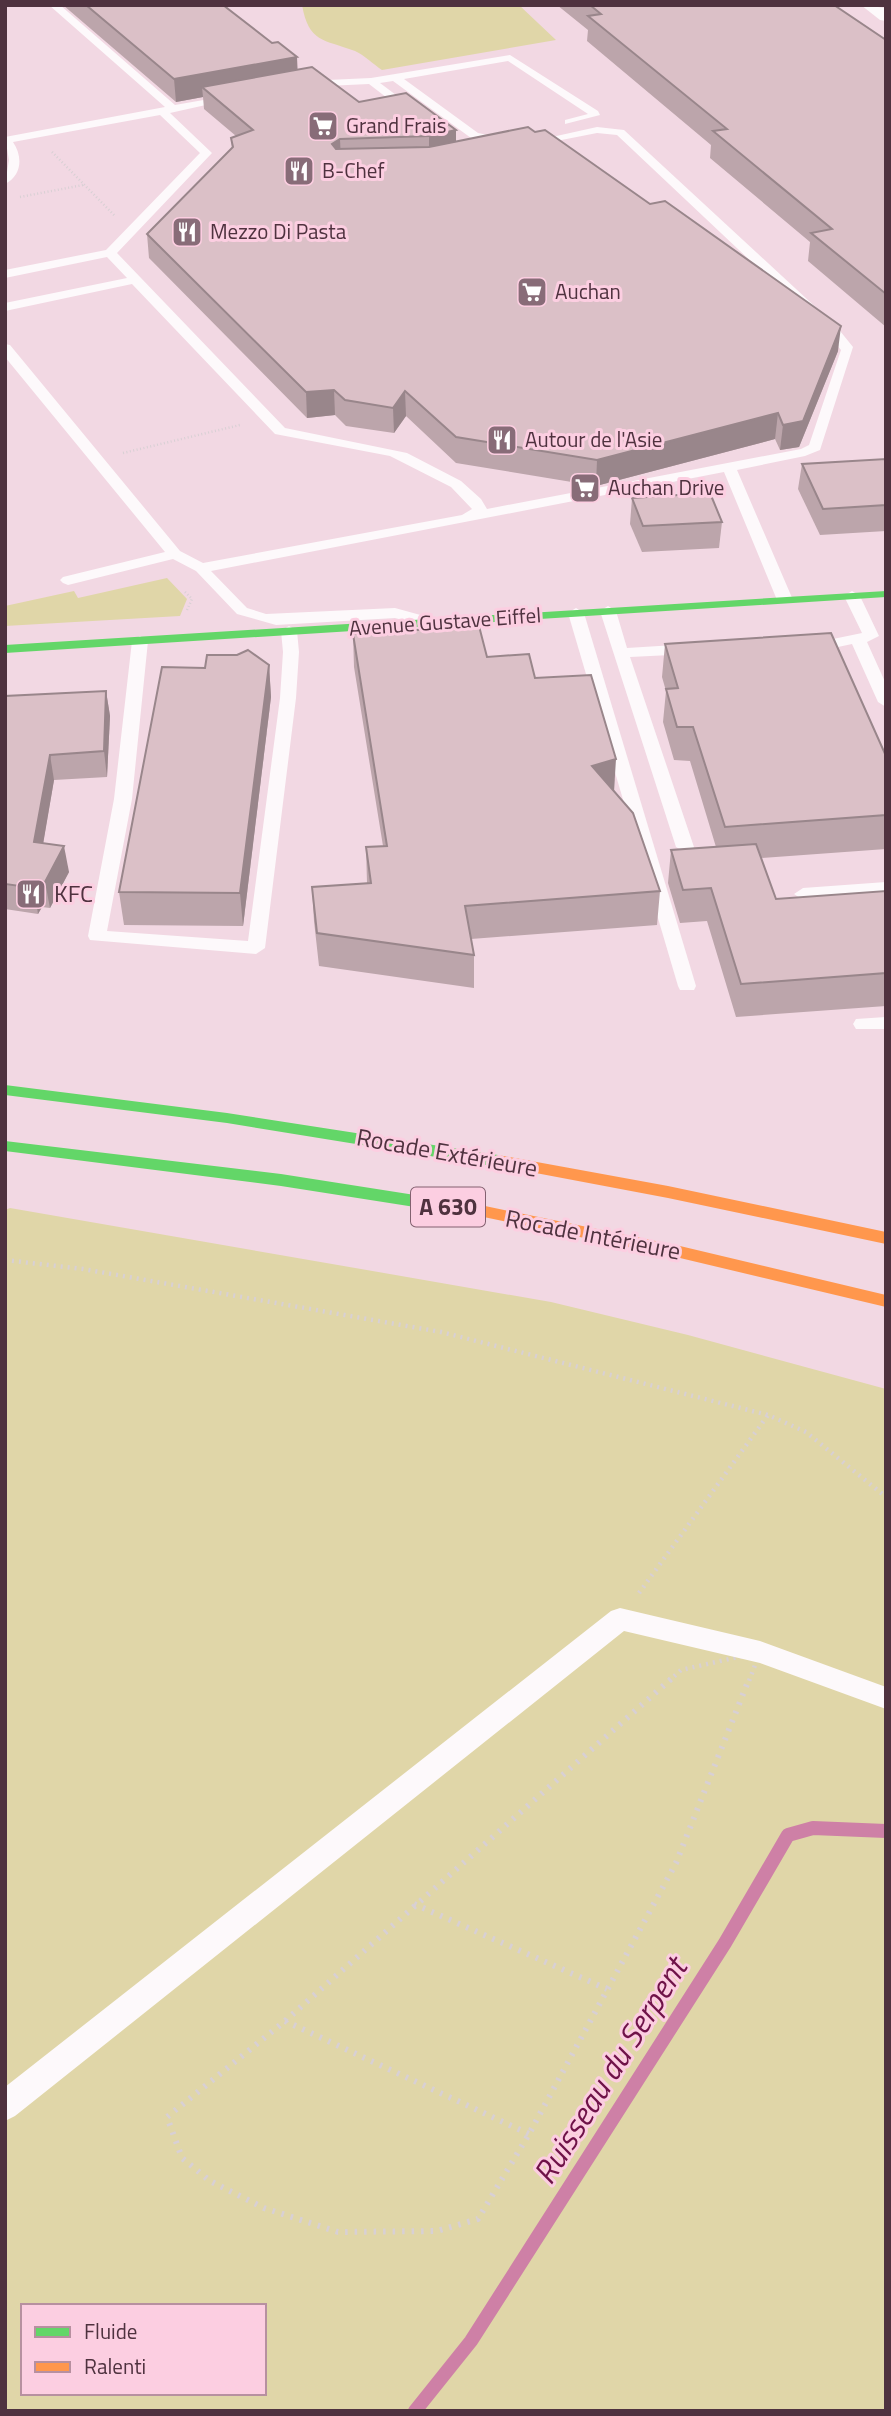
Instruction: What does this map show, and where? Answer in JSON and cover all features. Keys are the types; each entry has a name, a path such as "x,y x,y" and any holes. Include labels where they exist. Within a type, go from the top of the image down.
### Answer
{"main road":[{"name":"Avenue Gustave Eiffel","path":"5,649 886,594"},
{"name":"Rocade Extérieure","path":"5,1090 191,1112 407,1146 755,1208 886,1238"},
{"name":"Rocade Intérieure","path":"5,1146 332,1186 554,1225 714,1259 886,1301"}],"street":[{"path":"870,5 886,16"}],"lane":[{"path":"5,274 110,253 206,153 168,110 54,5"},
{"path":"286,88 313,83 371,81 510,58 595,116 558,124"},
{"path":"303,75 313,83"},
{"path":"396,77 475,136 488,138 519,132"},
{"path":"371,81 426,122"},
{"path":"5,140 245,96"},
{"path":"201,568 729,467 805,452 815,447 847,347 620,132 597,130 483,153"},
{"path":"5,140 13,148 16,161 5,181"},
{"path":"110,253 268,418 287,434 393,452 408,457 432,469 479,504 481,510 474,516"},
{"path":"5,307 136,279"},
{"path":"5,348 176,554 201,568 242,611 276,620 395,613 432,622"},
{"path":"729,467 785,600"},
{"path":"68,580 176,554"},
{"path":"789,649 801,651 836,641 858,640 871,636 852,596"},
{"path":"608,611 685,847"},
{"path":"576,613 687,986"},
{"path":"140,640 123,799 97,936 256,948 288,698 291,652 289,631"},
{"path":"858,640 886,702"},
{"path":"621,653 714,648"},
{"path":"803,894 886,888"},
{"path":"863,1024 886,1023"},
{"path":"5,2106 620,1619 760,1652 886,1698"}],"path":[{"path":"48,149 130,231"},
{"path":"18,198 84,185"},
{"path":"96,459 268,418"},
{"path":"158,559 192,600 183,617"},
{"path":"5,1260 83,1269 441,1332 768,1415 806,1432 886,1497"},
{"path":"620,1619 768,1415"},
{"path":"760,1652 676,1863 529,2134 478,2219 437,2231 338,2232 264,2208 210,2181 182,2158 167,2117 285,2021 681,1670 760,1652"},
{"path":"414,1904 607,1989"},
{"path":"285,2021 529,2134"}],"shaded area":[{"path":"302,5 519,5 556,40 382,70 358,53 319,38 309,27"},
{"path":"167,578 187,599 180,616 5,626 5,606 74,591 78,598"},
{"path":"10,1208 551,1302 688,1335 886,1389 886,2411 5,2411 5,1210"}],"building":[{"path":"86,5 223,5 272,43 278,42 297,57 174,79"},
{"path":"590,5 834,5 886,40 886,294 811,233 832,229 713,131 727,129 588,16 601,14"},
{"path":"312,67 359,102 406,93 456,130 429,136 340,139 332,144 336,149 429,147 528,127 535,132 545,130 650,204 665,201 841,326 803,421 783,425 778,413 597,460 456,437 405,391 393,408 345,400 334,390 306,392 147,234 233,147 231,138 253,130 202,87"},
{"path":"886,459 886,505 823,509 802,464"},
{"path":"710,493 722,522 643,526 632,498"},
{"path":"479,626 487,657 529,654 535,678 591,675 616,759 592,766 633,813 660,891 465,906 474,955 317,933 312,887 371,883 366,847 387,846 353,634"},
{"path":"831,633 886,756 886,815 725,827 693,727 677,727 666,689 678,688 665,644"},
{"path":"248,650 269,665 240,893 119,892 162,667 205,668 207,655 237,655"},
{"path":"106,691 104,751 50,755 34,842 64,846 45,882 37,881 34,888 5,884 5,696"},
{"path":"756,844 776,899 886,891 886,973 741,984 711,888 683,890 671,850"}],"waterway":[{"name":"Ruisseau du Serpent","path":"415,2411 471,2341 725,1943 788,1835 813,1828 886,1831"}],"traffic: fast":[{"path":"5,649 886,594"},
{"path":"5,1090 227,1118 498,1161"},
{"path":"5,1146 281,1180 485,1212"}],"traffic: slow":[{"path":"498,1161 668,1192 886,1238"},
{"path":"485,1212 680,1252 886,1301"}],"place":[{"name":"Grand Frais","path":"323,126"},
{"name":"B-Chef","path":"299,171"},
{"name":"Mezzo Di Pasta","path":"187,232"},
{"name":"Auchan","path":"532,292"},
{"name":"Autour de l'Asie","path":"502,440"},
{"name":"Auchan Drive","path":"585,488"},
{"name":"KFC","path":"31,894"}]}
